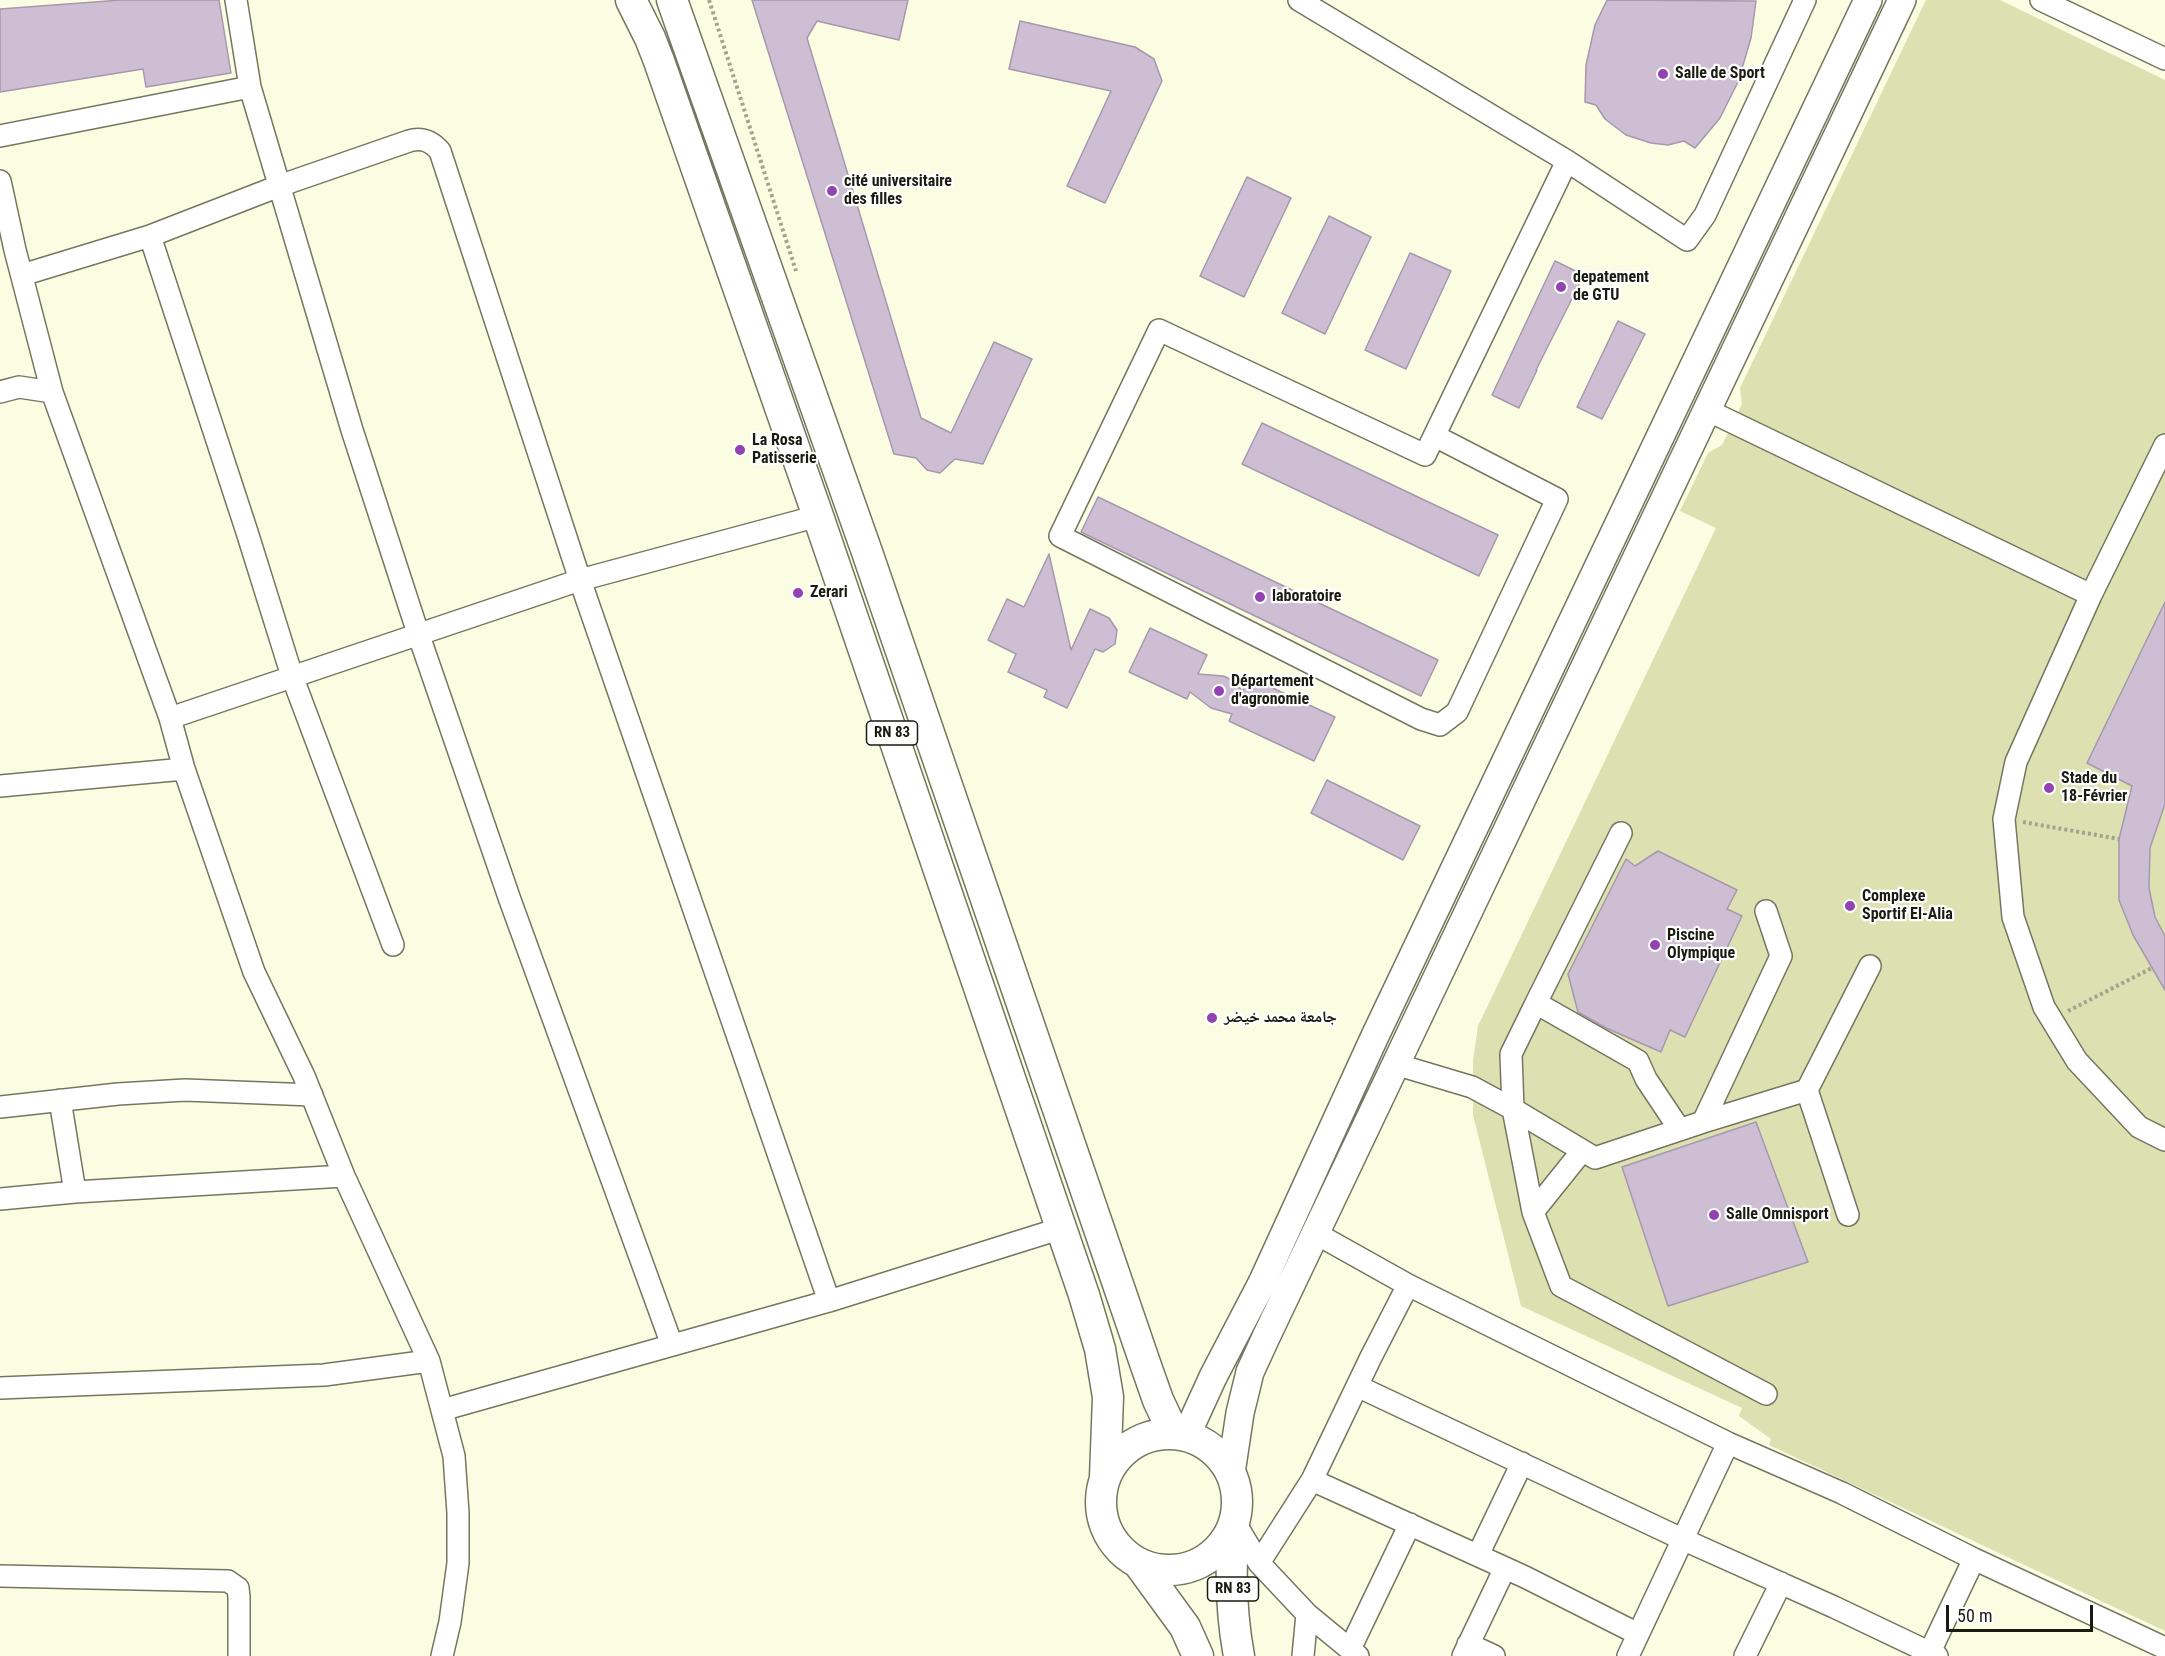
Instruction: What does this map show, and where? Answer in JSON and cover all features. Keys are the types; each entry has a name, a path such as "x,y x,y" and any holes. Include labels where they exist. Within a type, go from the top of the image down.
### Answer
{"highway":[{"name":"RN 83","path":"631,0 650,38 818,516 1098,1339 1108,1397 1105,1477"},
{"name":"RN 83","path":"672,0 867,552 1145,1364 1158,1400 1180,1435"},
{"path":"1157,1435 1180,1435 1205,1444 1220,1456 1231,1473 1238,1506 1234,1523 1224,1544 1207,1559 1185,1569 1162,1570 1139,1564 1125,1555 1113,1542 1105,1527 1101,1511 1101,1494 1105,1477 1113,1462 1125,1449 1140,1440 1157,1435"},
{"name":"RN 83","path":"1234,1523 1231,1557 1239,1656"},
{"path":"1139,1564 1185,1627 1198,1656"}],"main road":[{"path":"1180,1435 1262,1283 1380,1025 1868,0"},
{"path":"1231,1473 1240,1413 1250,1372 1902,0"}],"street":[{"path":"236,0 250,87 352,430 418,633 514,911 672,1345"},
{"path":"1299,0 1567,161 1687,240 1705,215 1805,0"},
{"path":"2041,0 2165,59"},
{"path":"0,136 250,87"},
{"path":"22,275 150,236 279,186 415,139 429,141 440,151 580,580 829,1301"},
{"path":"1435,436 1557,499 1457,712 1440,725 1411,713 1060,536 1159,330 1425,455 1567,161"},
{"path":"0,181 8,250 22,275 52,392 170,718 184,769 254,972 312,1095 344,1176 429,1361 454,1456 458,1513 458,1563 450,1622 442,1656"},
{"path":"150,236 292,676 393,945"},
{"path":"0,392 19,387 52,392"},
{"path":"1707,410 2091,595"},
{"path":"2165,445 2091,595 2016,762 2004,819 2013,917 2044,1007 2077,1061 2139,1127 2165,1140"},
{"path":"170,718 580,580 818,516"},
{"path":"0,786 184,769"},
{"path":"1621,832 1511,1054 1513,1109 1533,1212 1561,1286 1766,1394"},
{"path":"1703,1122 1781,956 1766,911"},
{"path":"1848,1215 1807,1090 1870,966"},
{"path":"1536,1003 1638,1061 1646,1079 1680,1130"},
{"path":"1395,1064 1472,1087 1595,1158 1807,1090"},
{"path":"0,1107 185,1090 312,1095"},
{"path":"60,1100 75,1192"},
{"path":"1533,1212 1582,1151"},
{"path":"0,1199 75,1192 344,1176"},
{"path":"442,1410 829,1301 1062,1228"},
{"path":"1316,1233 1408,1285 1728,1443 1842,1493 1974,1559 2165,1648"},
{"path":"1259,1563 1312,1480 1408,1285"},
{"path":"0,1388 324,1375 429,1361"},
{"path":"1357,1386 1931,1655 1974,1559"},
{"path":"1628,1656 1728,1443"},
{"path":"1478,1555 1522,1463"},
{"path":"1312,1480 1478,1555 1638,1634"},
{"path":"1234,1523 1259,1563 1308,1614 1354,1652 1410,1524"},
{"path":"1494,1656 1465,1650 1505,1568"},
{"path":"0,1576 228,1581 238,1588 239,1656"},
{"path":"1745,1656 1781,1583"},
{"path":"1303,1656 1308,1614"}],"path":[{"path":"2004,819 2118,839"},
{"path":"2051,1019 2152,968"}],"green space":[{"name":"Complexe Sportif El-Alia","path":"1926,0 2000,0 2165,80 2165,1631 1769,1445 1771,1439 1739,1416 1742,1408 1521,1306 1473,1115 1473,1060 1478,1026 1716,528 1680,511 1708,453 1722,445 1742,404 1740,388"}],"building":[{"path":"121,0 219,0 231,73 146,87 143,69 0,92 0,9"},
{"name":"cité universitaire des filles","path":"752,0 908,0 899,40 817,21 807,38 921,418 951,433 994,342 1032,359 983,464 955,459 940,473 927,470 916,458 894,454"},
{"name":"Salle de Sport","path":"1607,0 1756,1 1751,38 1738,82 1720,118 1695,148 1684,141 1668,145 1651,143 1626,135 1605,119 1596,105 1585,102 1586,65 1595,25"},
{"path":"1020,21 1135,47 1154,59 1162,81 1105,203 1067,186 1111,91 1009,69"},
{"path":"1247,177 1291,198 1244,297 1200,276"},
{"path":"1329,216 1371,237 1325,334 1282,313"},
{"path":"1410,253 1451,271 1406,369 1365,350"},
{"path":"1555,261 1584,275 1519,408 1492,395"},
{"path":"1618,321 1645,334 1602,419 1577,407"},
{"path":"1262,423 1498,535 1479,576 1242,464"},
{"name":"laboratoire","path":"1098,497 1438,660 1421,696 1081,532"},
{"path":"1049,554 1071,650 1090,609 1109,618 1117,630 1115,644 1103,652 1095,649 1067,708 1044,697 1047,690 1008,672 1016,654 988,640 1007,599 1024,607"},
{"path":"2165,602 2165,804 2150,848 2149,888 2155,917 2165,936 2165,990 2133,935 2119,900 2119,839 2132,786 2087,763"},
{"path":"1150,628 1207,655 1198,674 1223,676 1243,691 1249,677 1335,717 1314,761 1229,721 1232,714 1211,708 1190,692 1187,699 1129,672"},
{"path":"1327,780 1420,826 1403,860 1311,813"},
{"name":"Piscine Olympique","path":"1658,851 1737,890 1727,909 1742,916 1685,1037 1670,1030 1661,1052 1606,1028 1578,1012 1568,974 1626,859 1635,866"},
{"name":"Salle Omnisport","path":"1756,1122 1808,1262 1668,1306 1622,1167"}],"place":[{"name":"Salle de Sport","path":"1663,74"},
{"name":"cité universitaire des filles","path":"832,191"},
{"name":"depatement de GTU","path":"1561,287"},
{"name":"La Rosa Patisserie","path":"740,450"},
{"name":"Zerari","path":"798,593"},
{"name":"laboratoire","path":"1260,597"},
{"name":"Département d'agronomie","path":"1219,691"},
{"name":"Stade du 18-Février","path":"2049,788"},
{"name":"Complexe Sportif El-Alia","path":"1850,906"},
{"name":"Piscine Olympique","path":"1655,945"},
{"name":"جامعة محمد خيضر","path":"1212,1018"},
{"name":"Salle Omnisport","path":"1714,1215"}]}
